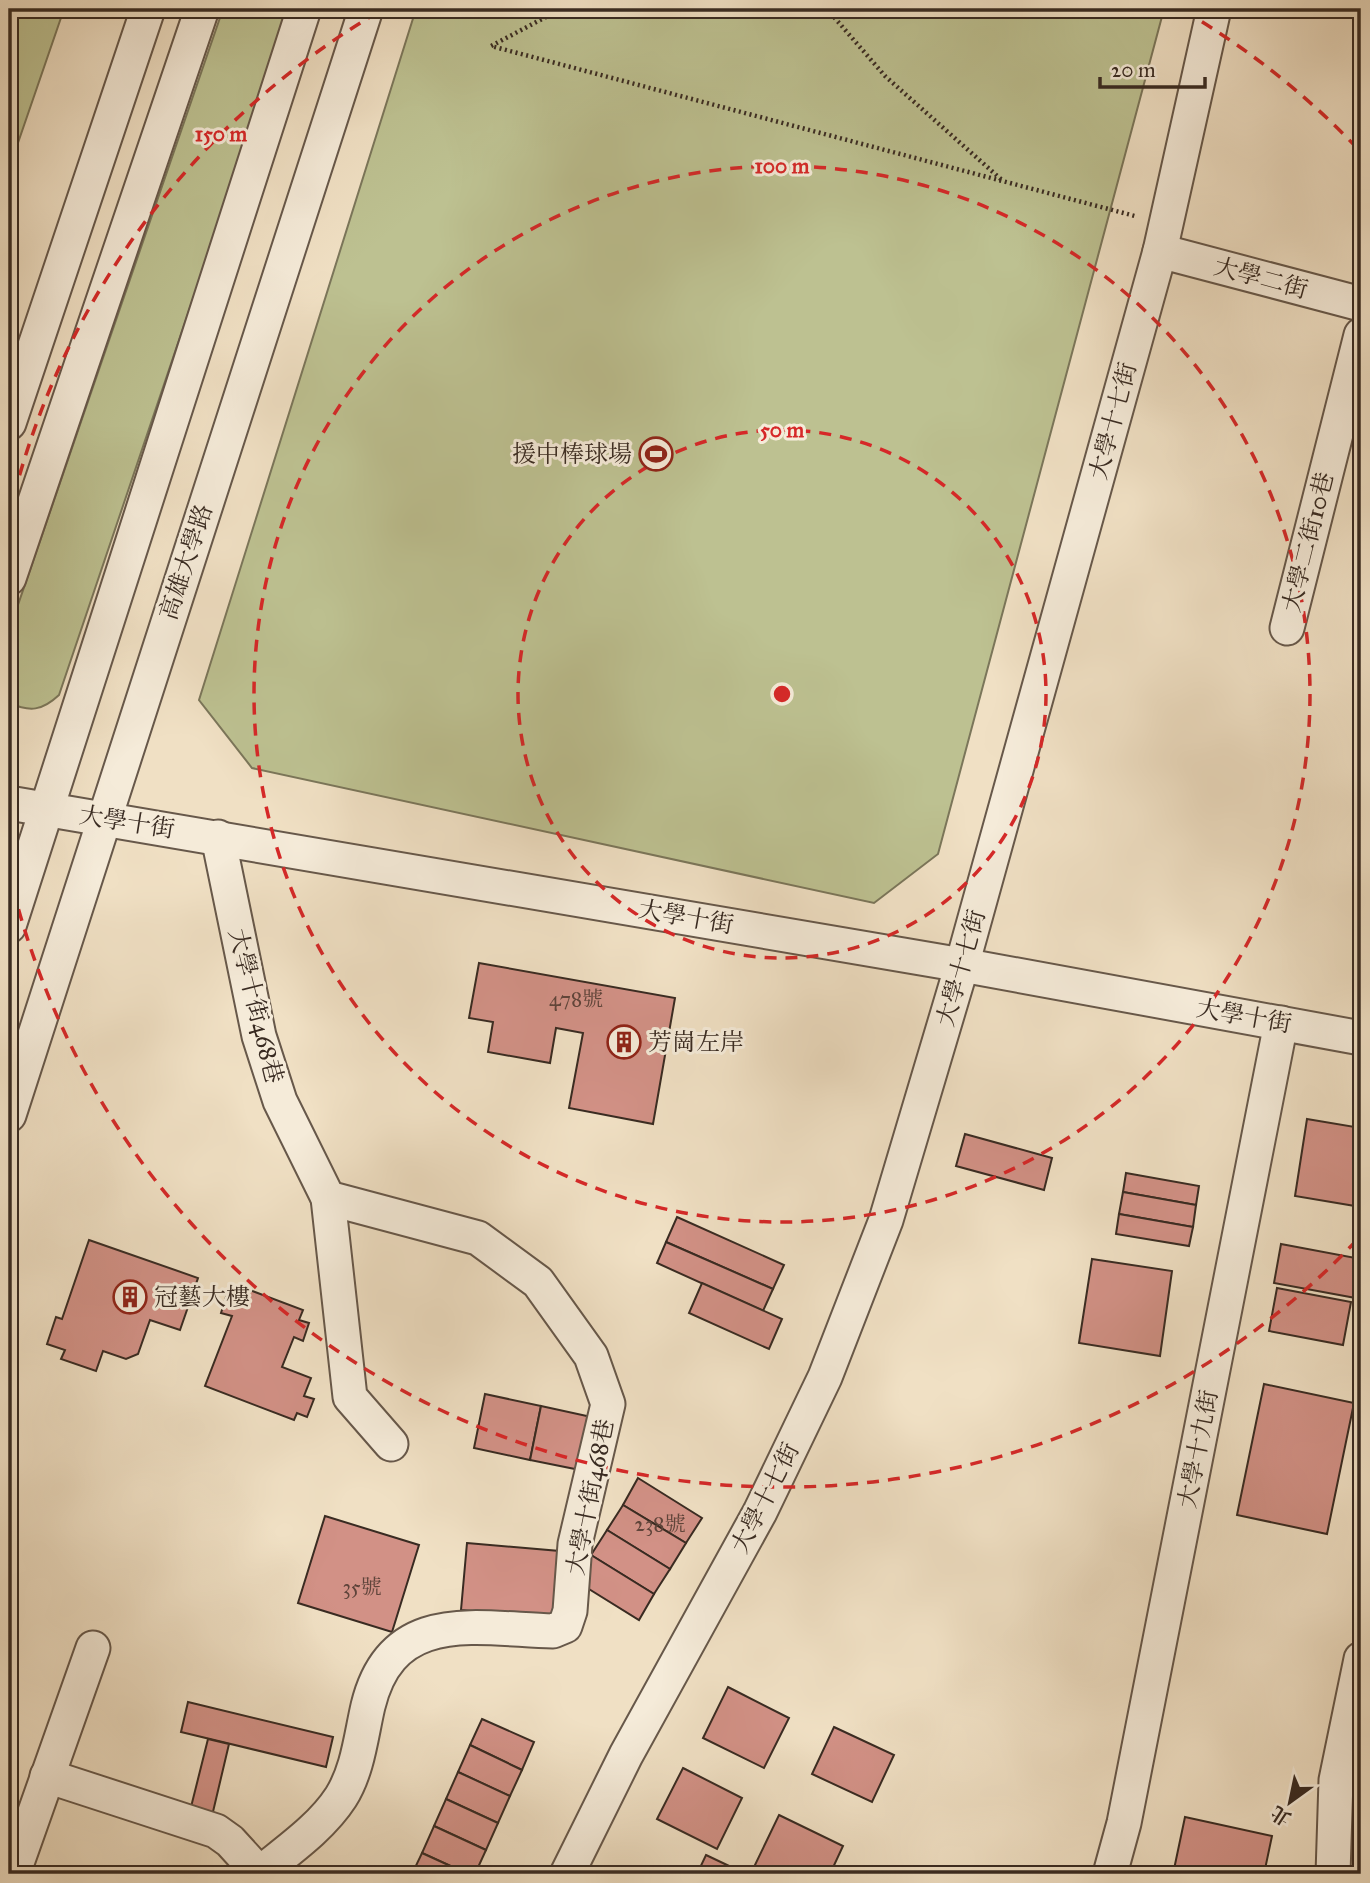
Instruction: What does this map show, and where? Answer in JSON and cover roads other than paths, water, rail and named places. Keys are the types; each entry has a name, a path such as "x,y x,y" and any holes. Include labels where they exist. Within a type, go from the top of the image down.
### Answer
{"street":[{"path":"9,423 148,9"},
{"path":"9,578 202,9"},
{"path":"9,926 304,9"},
{"name":"高雄大學路","path":"9,1115 366,9"},
{"name":"大學十七街","path":"567,1874 626,1755 760,1512 825,1377 886,1220 962,965 1163,238 1214,9"},
{"name":"大學二街","path":"1163,238 1361,304"},
{"name":"大學二街10巷","path":"1287,628 1361,335"},
{"name":"大學十街","path":"9,803 46,811 104,817 218,836 962,965 1361,1038"},
{"name":"大學十街468巷","path":"218,836 259,1036 280,1101 328,1198 478,1238 538,1282 591,1356 608,1404 575,1544 570,1611 565,1626 553,1632 438,1628 405,1646 380,1673 369,1702 356,1764 341,1797 319,1822 260,1874"},
{"name":"大學十九街","path":"1111,1874 1124,1824 1281,1023"},
{"path":"328,1198 349,1397 391,1444"},
{"path":"13,1874 93,1648"},
{"path":"1333,1874 1335,1780 1361,1658"},
{"path":"47,1776 216,1830 230,1841 260,1874"}],"place":[{"name":"援中棒球場","path":"656,454"},
{"name":"芳崗左岸","path":"624,1042"},
{"name":"冠藝大樓","path":"130,1297"}]}
